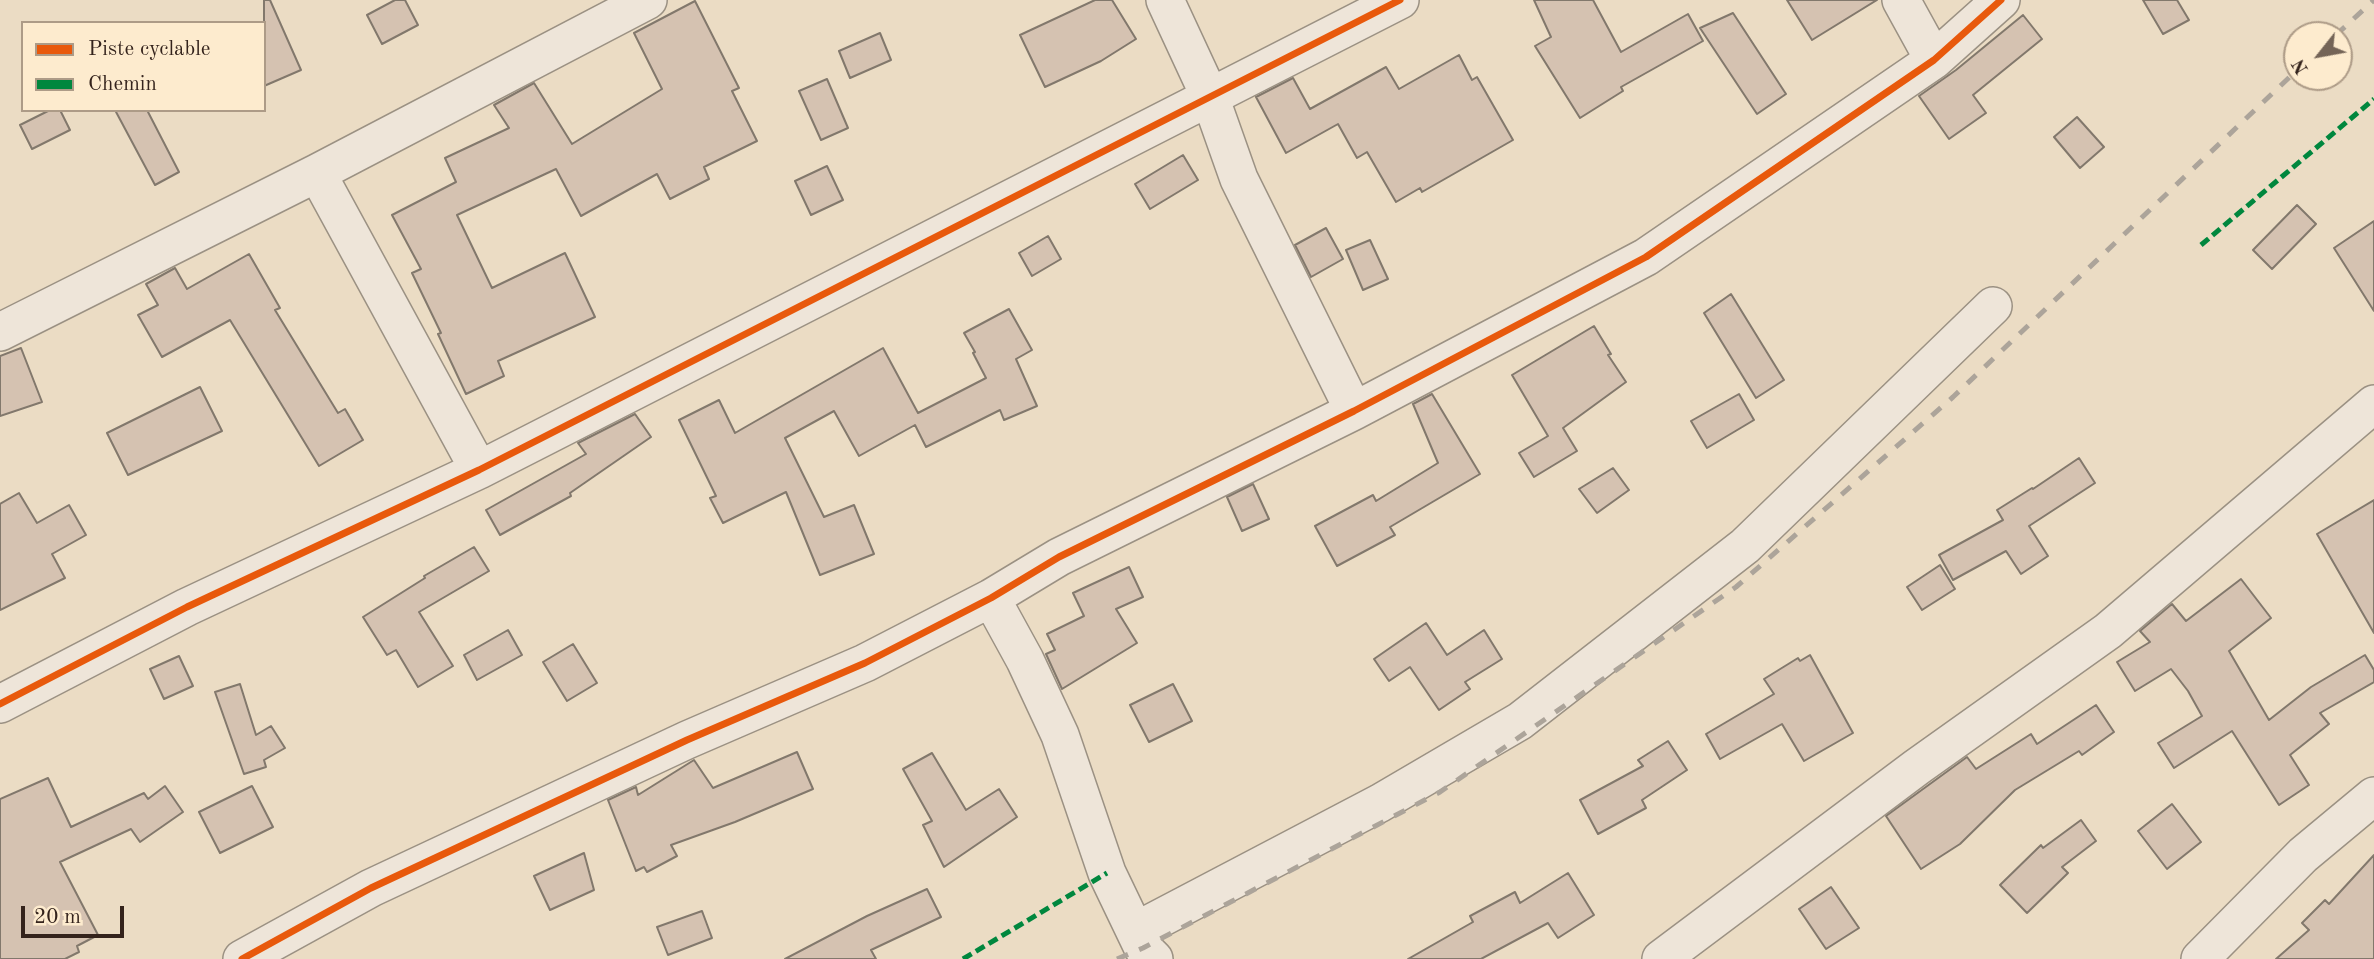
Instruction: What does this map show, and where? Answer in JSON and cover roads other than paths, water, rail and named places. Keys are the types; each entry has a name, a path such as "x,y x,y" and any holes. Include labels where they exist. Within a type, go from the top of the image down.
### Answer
{"street":[{"path":"0,332 317,173 648,0"},
{"path":"1165,0 1210,97 1240,178 1353,411"},
{"path":"0,704 187,607 479,470 1400,0"},
{"path":"1901,0 1934,60"},
{"path":"242,959 371,888 687,740 865,663 991,597 1059,557 1353,411 1646,257 1934,60 2001,0"},
{"path":"317,173 479,470"},
{"path":"991,597 1025,660 1060,735 1107,873 1145,945 1520,721 1745,546 1993,306"},
{"path":"1661,959 1917,766 2108,631 2374,404"},
{"path":"2200,959 2303,855 2374,796"}],"railway":[{"path":"2351,21 2374,0"},
{"path":"1117,959 1143,948 1440,792 1736,587 1953,397 2283,83"}]}
